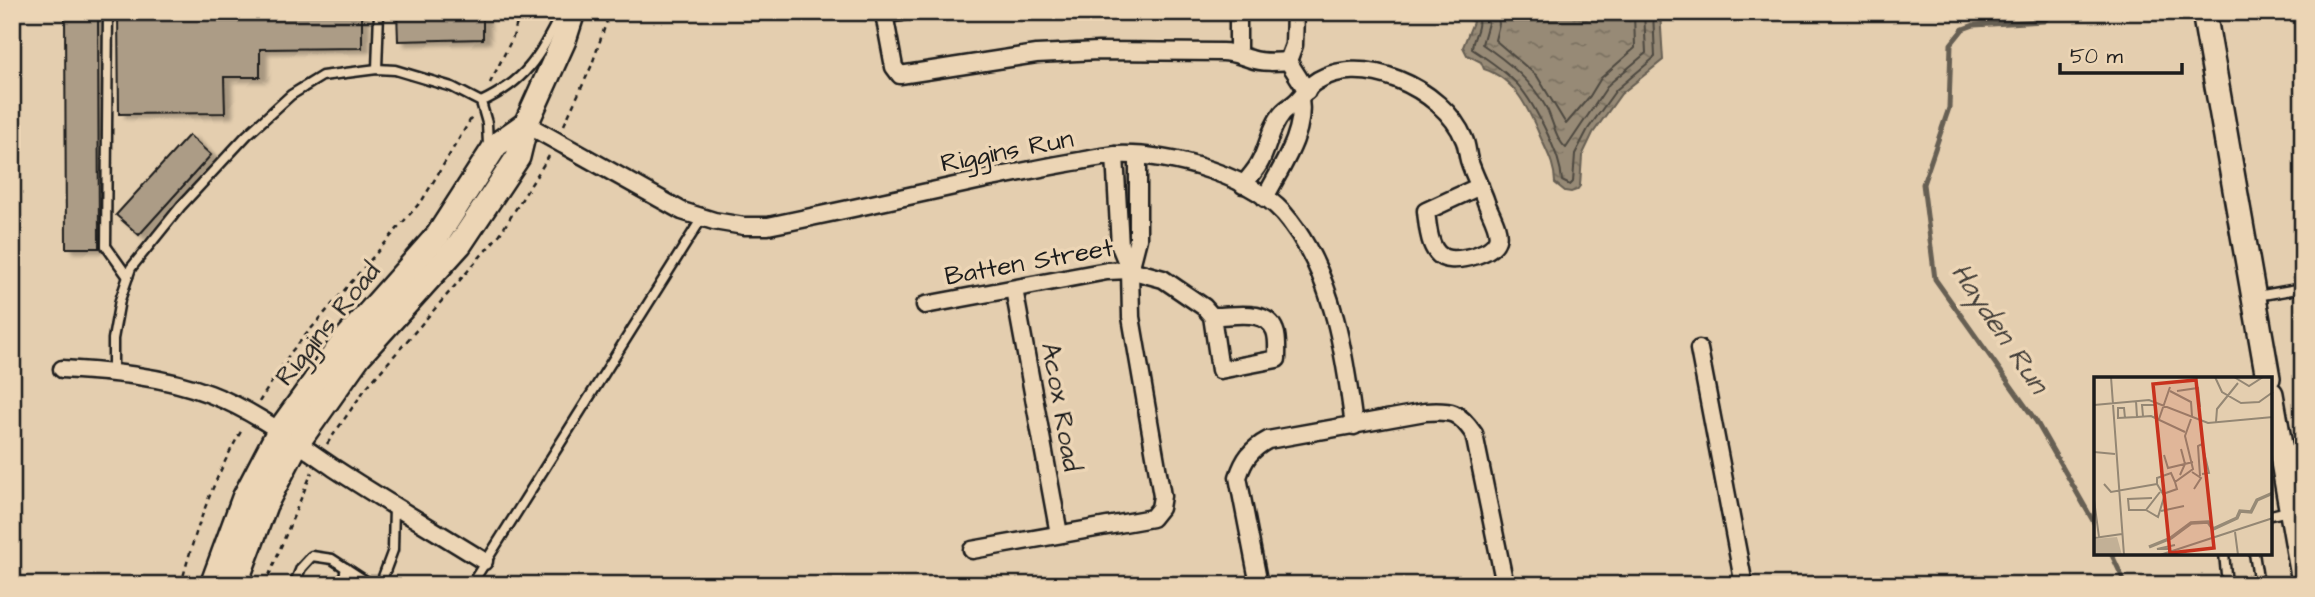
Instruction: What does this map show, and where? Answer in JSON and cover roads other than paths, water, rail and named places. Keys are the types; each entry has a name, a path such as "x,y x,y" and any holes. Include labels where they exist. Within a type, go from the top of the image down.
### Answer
{"main road":[{"name":"Riggins Road","path":"212,585 244,498 288,437 460,244 518,157 526,124 564,40 573,12"},
{"path":"2204,12 2269,377"},
{"name":"Riggins Road","path":"235,585 288,437 344,341 438,235 496,145 526,124"},
{"path":"2273,418 2281,513 2303,578"}],"street":[{"path":"902,12 884,14 894,67 900,75 1036,54 1098,51 1238,53 1250,59 1288,61"},
{"path":"1238,12 1238,53"},
{"path":"1265,198 1290,151 1302,111 1303,95 1288,61 1294,45 1296,12"},
{"path":"1244,185 1260,163 1280,115 1311,86 1328,76 1348,72 1371,72 1402,80 1424,92 1449,117 1464,138 1470,161 1480,186 1498,233 1497,241 1492,247 1472,256 1452,260 1444,258 1436,252 1429,236 1426,211 1480,186"},
{"name":"Riggins Run","path":"526,124 681,211 744,226 768,226 1039,168 1115,155 1168,159 1189,164 1244,185 1265,198 1289,218 1310,250 1324,285 1346,364 1354,426"},
{"path":"1115,155 1120,246 1130,270"},
{"path":"972,550 1152,518 1160,508 1162,496 1131,317 1130,270 1138,239 1138,156"},
{"name":"Batten Street","path":"925,305 1107,271 1130,270 1163,279 1204,307 1212,316"},
{"name":"Acox Road","path":"1014,289 1059,534"},
{"path":"1255,314 1266,319 1275,330 1278,359 1220,370 1212,316 1255,314"},
{"path":"1699,349 1744,585"},
{"path":"62,369 113,372 208,393 251,413 484,561"},
{"path":"1259,585 1238,477 1243,461 1255,447 1268,440 1425,412 1448,411 1464,419 1474,434 1505,585"}],"lane":[{"path":"108,12 106,246 128,277"},
{"path":"377,69 379,12"},
{"path":"481,102 503,92 527,73 562,12"},
{"path":"113,372 113,339 120,300 131,268 181,206 247,135 291,95 322,76 377,69 395,70 452,87 481,102 487,123 485,163"},
{"path":"1269,142 1290,151"},
{"path":"471,585 702,218"},
{"path":"2255,297 2303,288"},
{"path":"380,585 393,550 394,505"},
{"path":"2224,555 2227,585"},
{"path":"2254,555 2259,585"},
{"path":"294,585 301,568 312,556 332,559 372,585"},
{"path":"342,585 346,568"},
{"path":"2283,585 2303,578"}],"water":[{"path":"1457,12 1660,12 1663,60 1621,94 1593,133 1582,156 1580,186 1577,190 1565,191 1555,183 1548,153 1531,115 1512,87 1484,69 1481,62 1467,55 1463,47 1473,22"}],"waterway":[{"name":"Hayden Run","path":"2053,12 2044,21 1974,25 1963,29 1951,44 1949,108 1923,184 1935,279 2036,421 2094,522"},
{"name":"Hayden Run","path":"2112,555 2126,585"}]}
